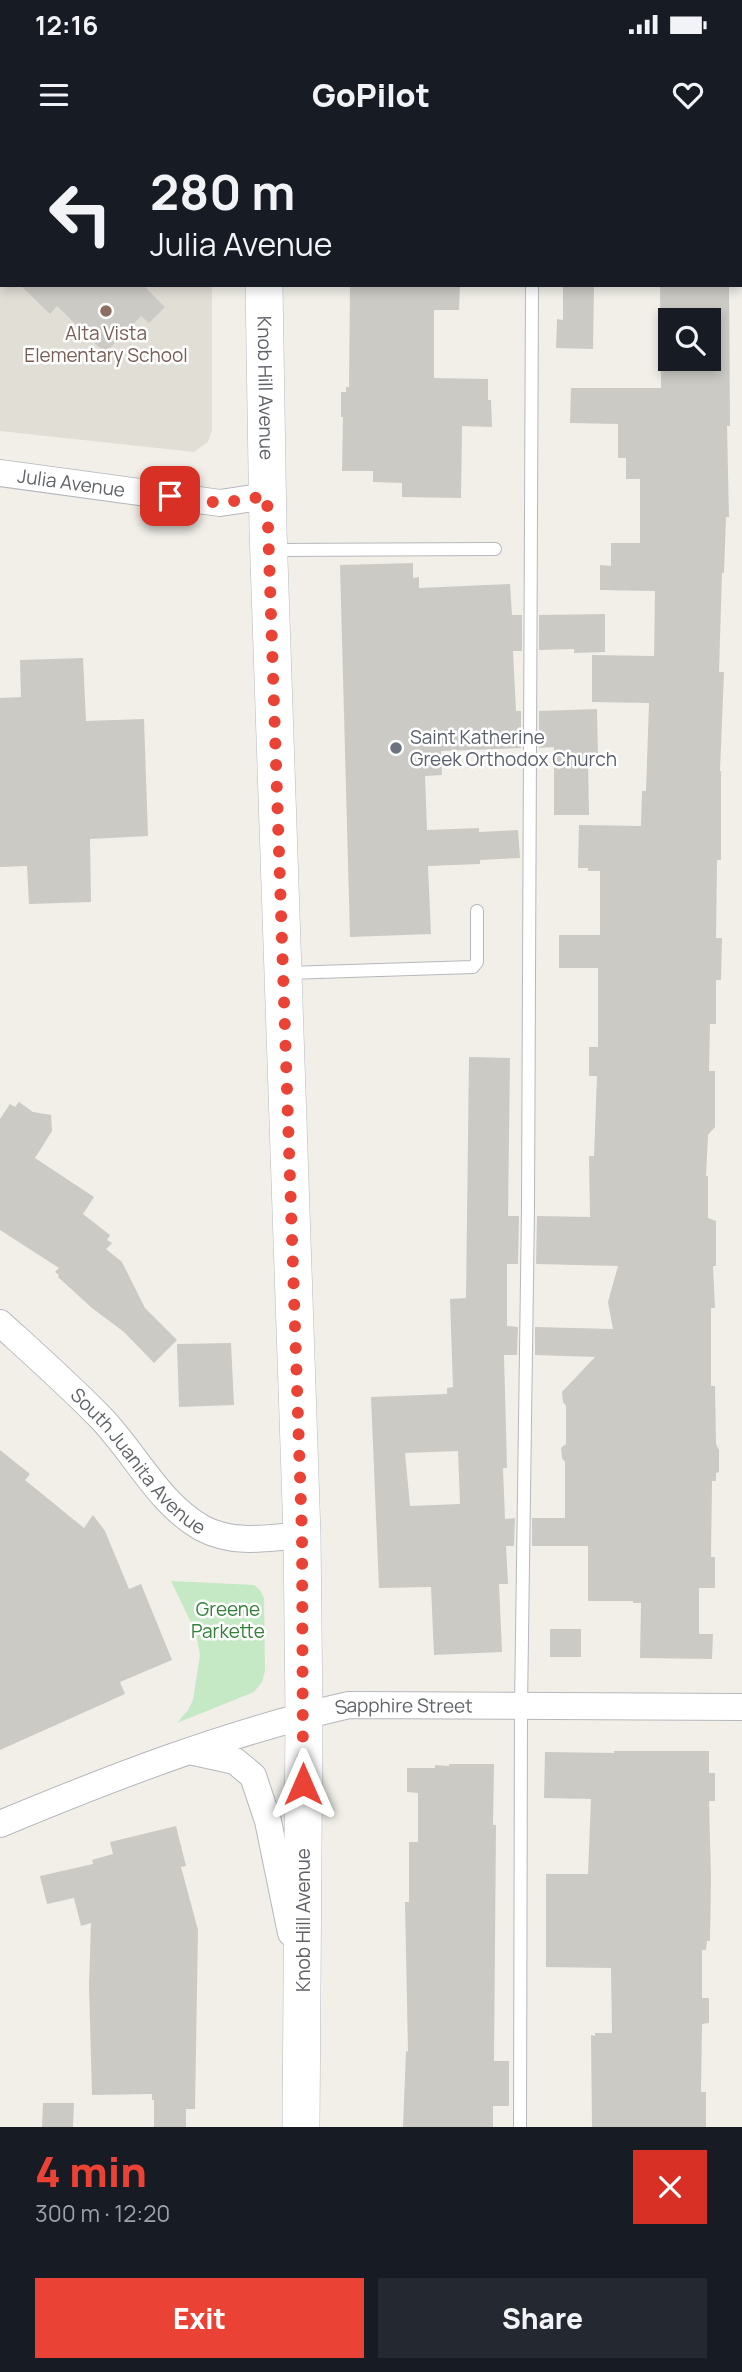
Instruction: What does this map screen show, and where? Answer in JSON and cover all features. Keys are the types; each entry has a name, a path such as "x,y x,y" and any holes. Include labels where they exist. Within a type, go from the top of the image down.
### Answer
{"street":[{"name":"Knob Hill Avenue","path":"264,287 267,496 302,1535 304,1715 301,2127"},
{"name":"Julia Avenue","path":"0,473 220,503 267,496"},
{"name":"South Juanita Avenue","path":"0,1323 102,1419 180,1512 203,1528 230,1537 247,1540 302,1535"},
{"name":"Sapphire Street","path":"0,1824 83,1789 304,1715 349,1705 742,1707"},
{"path":"192,1752 235,1760 253,1776 268,1821 302,1988"}],"lane":[{"path":"520,2127 532,287"},
{"path":"269,550 495,549"},
{"path":"283,973 473,967 477,962 477,911"}],"shaded area":[{"name":"Alta Vista Elementary School","path":"0,287 212,287 212,430 208,442 194,452 0,431"}],"green space":[{"name":"Greene Parkette","path":"171,1581 254,1585 264,1598 265,1671 262,1682 254,1692 177,1723 193,1700 200,1655 196,1633"}],"building":[{"path":"22,287 145,287 165,307 149,323 141,316 105,353 57,306 50,314"},
{"path":"350,287 460,287 459,310 434,310 434,378 488,379 492,427 462,426 461,498 402,497 402,483 373,482 373,471 342,471 341,392 346,392 346,387 349,387"},
{"path":"563,287 594,287 593,349 556,348 557,319 563,320"},
{"path":"660,287 729,287 729,517 726,517 722,573 719,672 724,672 720,771 721,860 717,860 716,938 722,938 721,980 716,980 716,1024 710,1024 709,1071 715,1071 715,1127 708,1135 706,1176 708,1218 716,1221 716,1266 713,1266 715,1308 711,1308 711,1386 715,1386 719,1472 716,1473 716,1481 712,1481 711,1557 715,1557 715,1588 699,1588 699,1634 713,1634 712,1659 640,1658 641,1603 588,1601 588,1546 532,1546 532,1518 565,1518 565,1462 561,1448 566,1444 566,1406 562,1392 595,1357 535,1355 535,1327 613,1329 608,1302 618,1266 536,1264 537,1216 590,1217 589,1156 594,1156 597,1076 589,1076 589,1047 598,1047 598,968 559,968 559,935 600,935 600,871 578,868 579,825 641,826 642,791 646,791 649,703 592,702 592,655 654,656 655,591 600,590 600,565 611,566 611,543 640,543 640,479 626,479 626,458 618,458 618,424 570,423 571,388 661,388 661,371 721,371 721,308 660,308"},
{"name":"Saint Katherine Greek Orthodox Church","path":"413,563 413,578 419,577 419,588 510,584 512,615 522,615 522,651 513,651 516,711 521,711 521,748 441,751 442,775 425,776 427,830 518,830 520,858 480,860 480,864 428,866 431,934 350,937 340,565"},
{"path":"605,614 605,652 539,650 539,615"},
{"path":"83,658 86,721 144,719 148,836 90,839 91,902 29,904 27,866 0,867 0,698 21,697 20,660"},
{"path":"597,709 598,759 588,760 589,815 554,815 554,747 539,748 539,711"},
{"path":"469,1057 510,1058 508,1216 519,1216 518,1264 507,1264 507,1326 518,1327 517,1355 504,1355 507,1468 503,1468 505,1519 515,1518 514,1546 506,1546 508,1584 499,1584 502,1652 434,1655 431,1587 379,1588 371,1397 447,1394 447,1388 453,1387 450,1299 466,1298","holes":["458,1451 460,1504 410,1506 405,1453"]},
{"path":"19,1102 33,1112 51,1115 52,1131 35,1158 94,1197 83,1214 110,1235 107,1240 112,1243 106,1249 122,1262 145,1308 177,1340 154,1363 124,1332 58,1277 55,1272 59,1268 0,1230 0,1119 10,1104 15,1107"},
{"path":"231,1343 234,1405 179,1407 177,1344"},
{"path":"0,1450 30,1474 25,1480 84,1528 93,1515 105,1531 129,1589 141,1584 172,1660 120,1682 125,1694 0,1750"},
{"path":"550,1629 581,1629 581,1657 550,1657"},
{"path":"709,1751 709,1773 715,1773 715,1801 709,1801 710,1941 707,1941 706,1950 702,1950 702,1998 709,1998 709,2023 702,2024 701,2092 706,2092 706,2127 592,2127 591,2035 612,2033 611,1968 546,1967 546,1874 588,1874 591,1799 544,1798 545,1752"},
{"path":"494,1764 494,2061 509,2061 509,2106 493,2106 493,2127 403,2127 406,2051 408,2052 405,1902 409,1902 409,1842 418,1842 418,1793 407,1792 407,1768 435,1768 435,1765"},
{"path":"176,1826 186,1866 181,1867 198,1930 195,2109 186,2109 186,2127 154,2127 152,2094 92,2095 89,1986 91,1923 81,1926 74,1898 47,1904 40,1876 93,1864 92,1860 113,1854 110,1842"},
{"path":"43,2103 74,2103 73,2127 42,2127"}],"place":[{"name":"Alta Vista Elementary School","path":"106,311"},
{"name":"Saint Katherine Greek Orthodox Church","path":"396,748"}],"route":[{"path":"170,496 220,503 267,496 302,1535 303,1784"}]}
